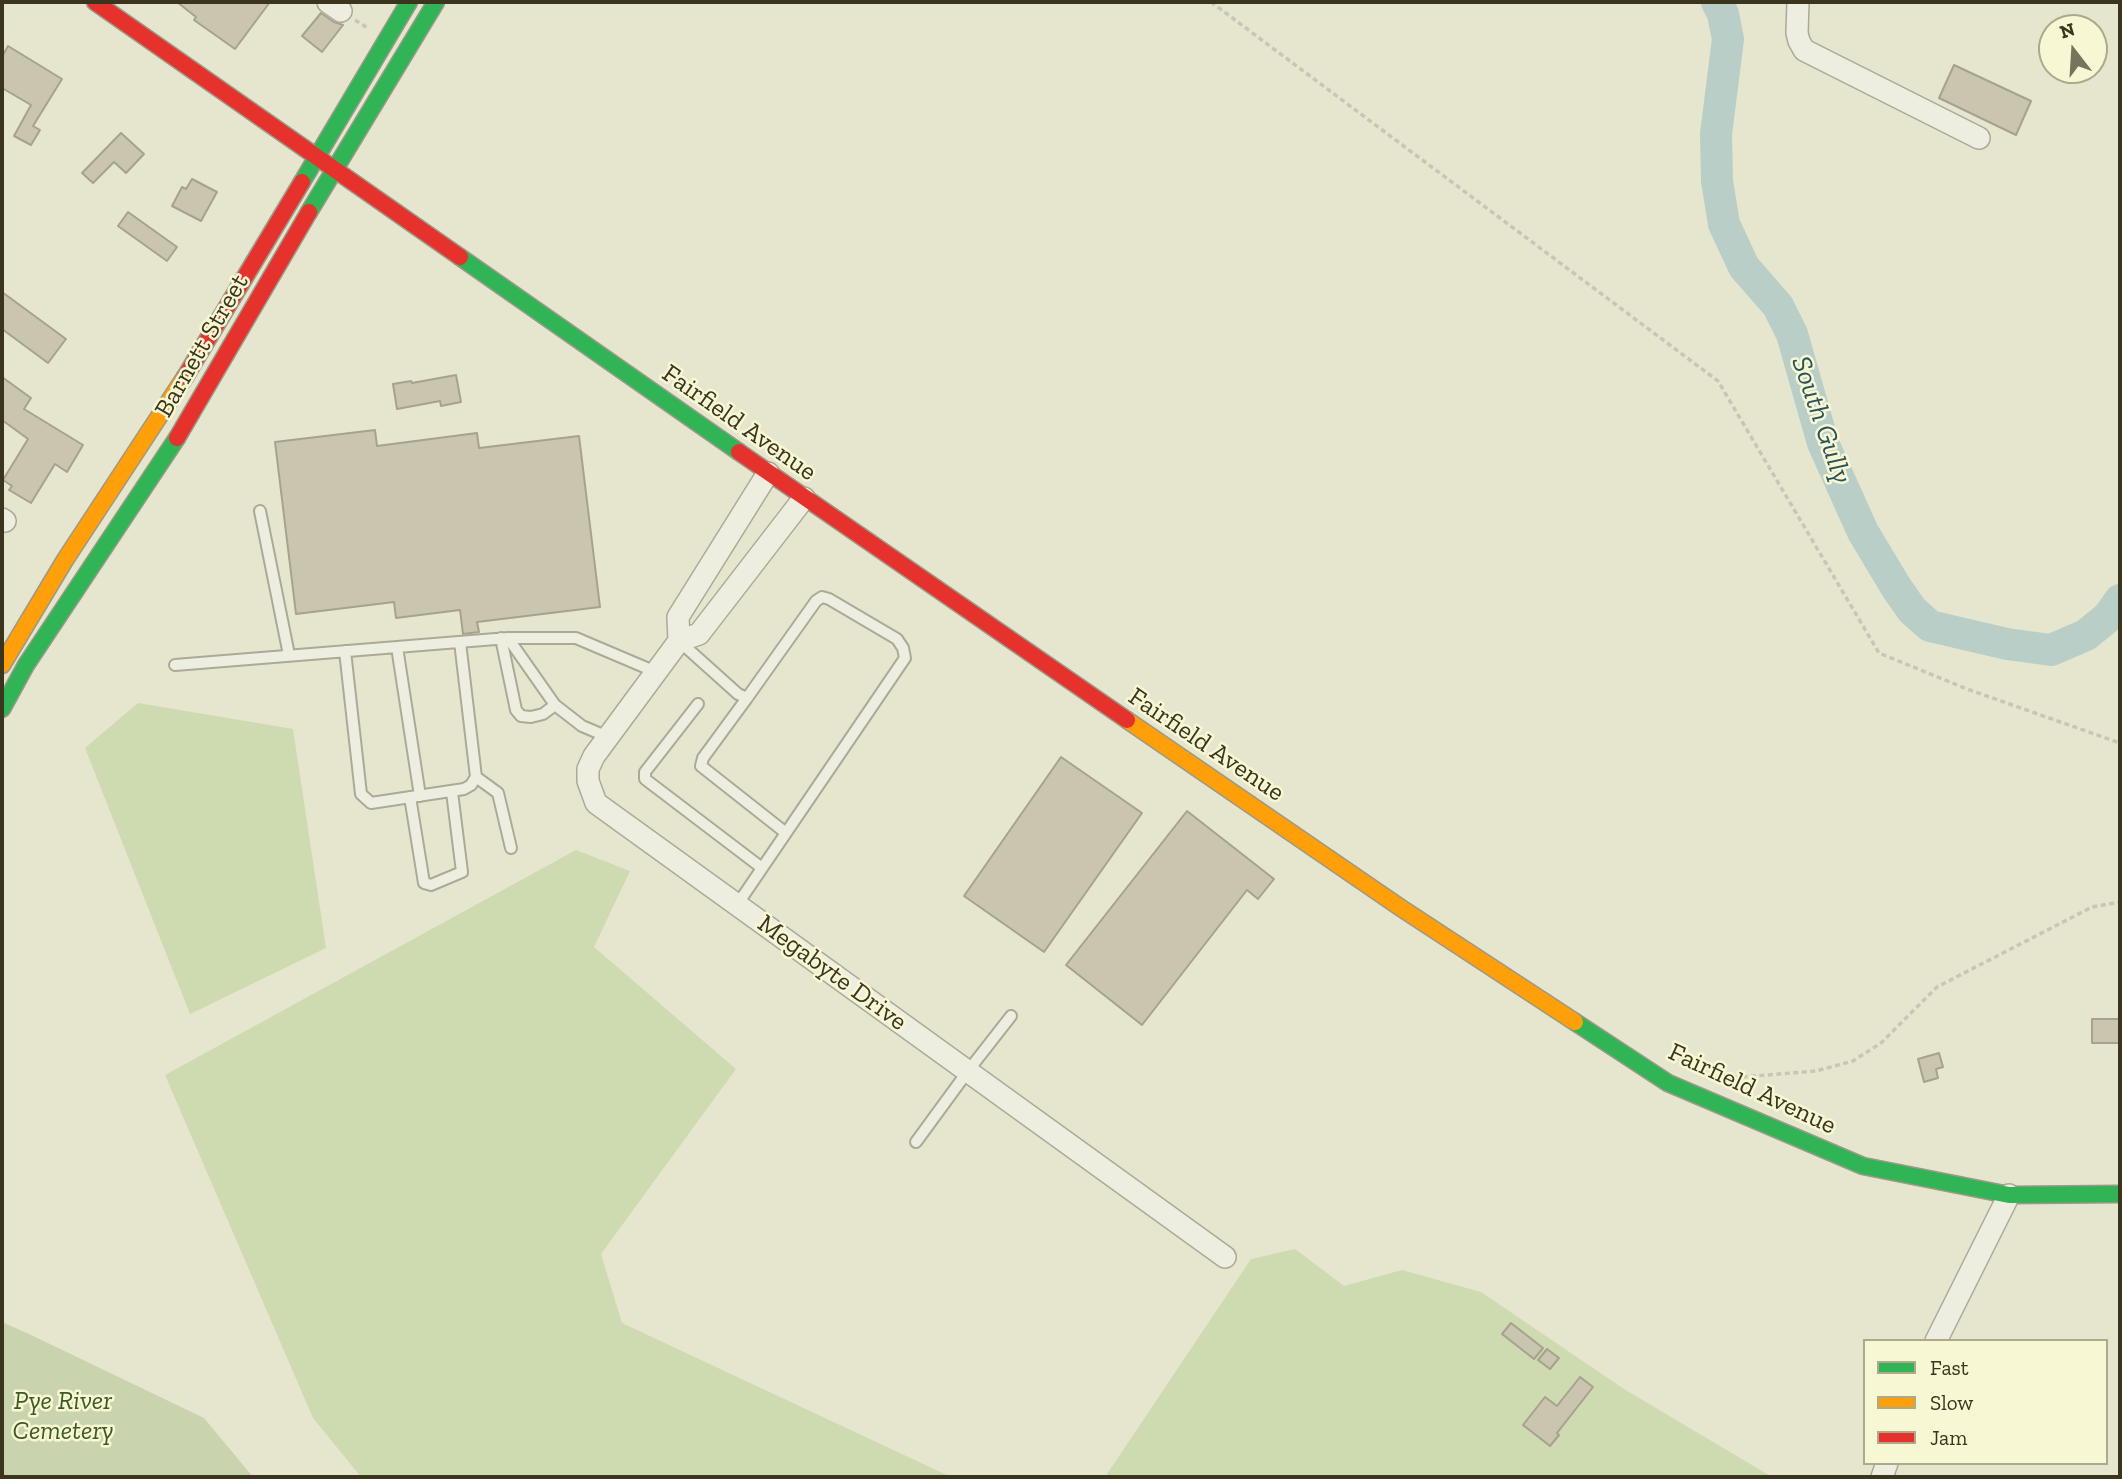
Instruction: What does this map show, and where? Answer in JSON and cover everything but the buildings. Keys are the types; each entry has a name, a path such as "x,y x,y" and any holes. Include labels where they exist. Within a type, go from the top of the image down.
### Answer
{"street":[{"name":"Fairfield Avenue","path":"95,2 954,603 1401,908 1668,1083 1863,1167 2009,1195 2120,1195"},
{"name":"Barnett Street","path":"2,665 65,560 198,356 409,2"},
{"name":"Barnett Street","path":"2,709 26,666 168,453 436,2"},
{"path":"1798,2 1797,33 1804,50 1979,138"},
{"name":"Megabyte Drive","path":"679,640 678,617 768,474"},
{"name":"Megabyte Drive","path":"804,498 699,634 679,640 594,755 588,781 596,803 1225,1257"},
{"path":"1937,1339 2009,1195"}],"lane":[{"path":"260,512 289,655"},
{"path":"737,905 786,834 905,658 897,639 822,597 816,601 703,758 701,766 786,834"},
{"path":"175,665 505,638 576,638 656,672"},
{"path":"505,638 555,705 582,726 608,737"},
{"path":"505,638 516,710 521,716 531,718 543,714 555,705"},
{"path":"679,640 738,694 747,698"},
{"path":"345,651 361,794 371,803 452,792 471,785 476,777 460,642"},
{"path":"397,647 424,883 431,885 462,872 452,792"},
{"path":"698,704 645,772 645,779 762,868"},
{"path":"476,777 498,793 511,848"},
{"path":"916,1142 1011,1016"}],"path":[{"path":"1211,2 1718,381 1879,653 1967,689 2120,743"},
{"path":"335,6 386,41"},
{"path":"1709,1079 1816,1071 1853,1061 1881,1042 1937,988 2092,907 2120,902"}],"green space":[{"path":"138,703 293,729 326,948 190,1014 85,748"},
{"path":"576,850 630,871 594,947 736,1069 601,1254 622,1323 951,1477 361,1477 313,1418 165,1075"},
{"path":"1295,1249 1344,1286 1402,1270 1481,1292 1624,1389 1772,1477 1105,1477 1251,1259"},
{"name":"Pye River Cemetery","path":"2,1322 204,1418 253,1477 2,1477"}],"waterway":[{"name":"South Gully","path":"1717,2 1723,14 1728,39 1716,134 1717,181 1724,224 1744,267 1778,306 1792,334 1823,443 1863,532 1896,587 1912,610 1930,626 2007,644 2051,650 2086,635 2108,617 2120,600"}],"traffic: fast":[{"path":"302,182 409,2"},
{"path":"309,212 436,2"},
{"path":"460,257 739,452"},
{"path":"2,709 26,665 177,438"},
{"path":"1575,1022 1668,1083 1863,1166 2009,1195 2120,1194"}],"traffic: slow":[{"path":"2,665 65,560 185,377"},
{"path":"1127,720 1401,908 1575,1022"}],"traffic: jam":[{"path":"95,2 460,257"},
{"path":"185,377 302,182"},
{"path":"177,438 309,212"},
{"path":"739,452 1127,720"}]}
